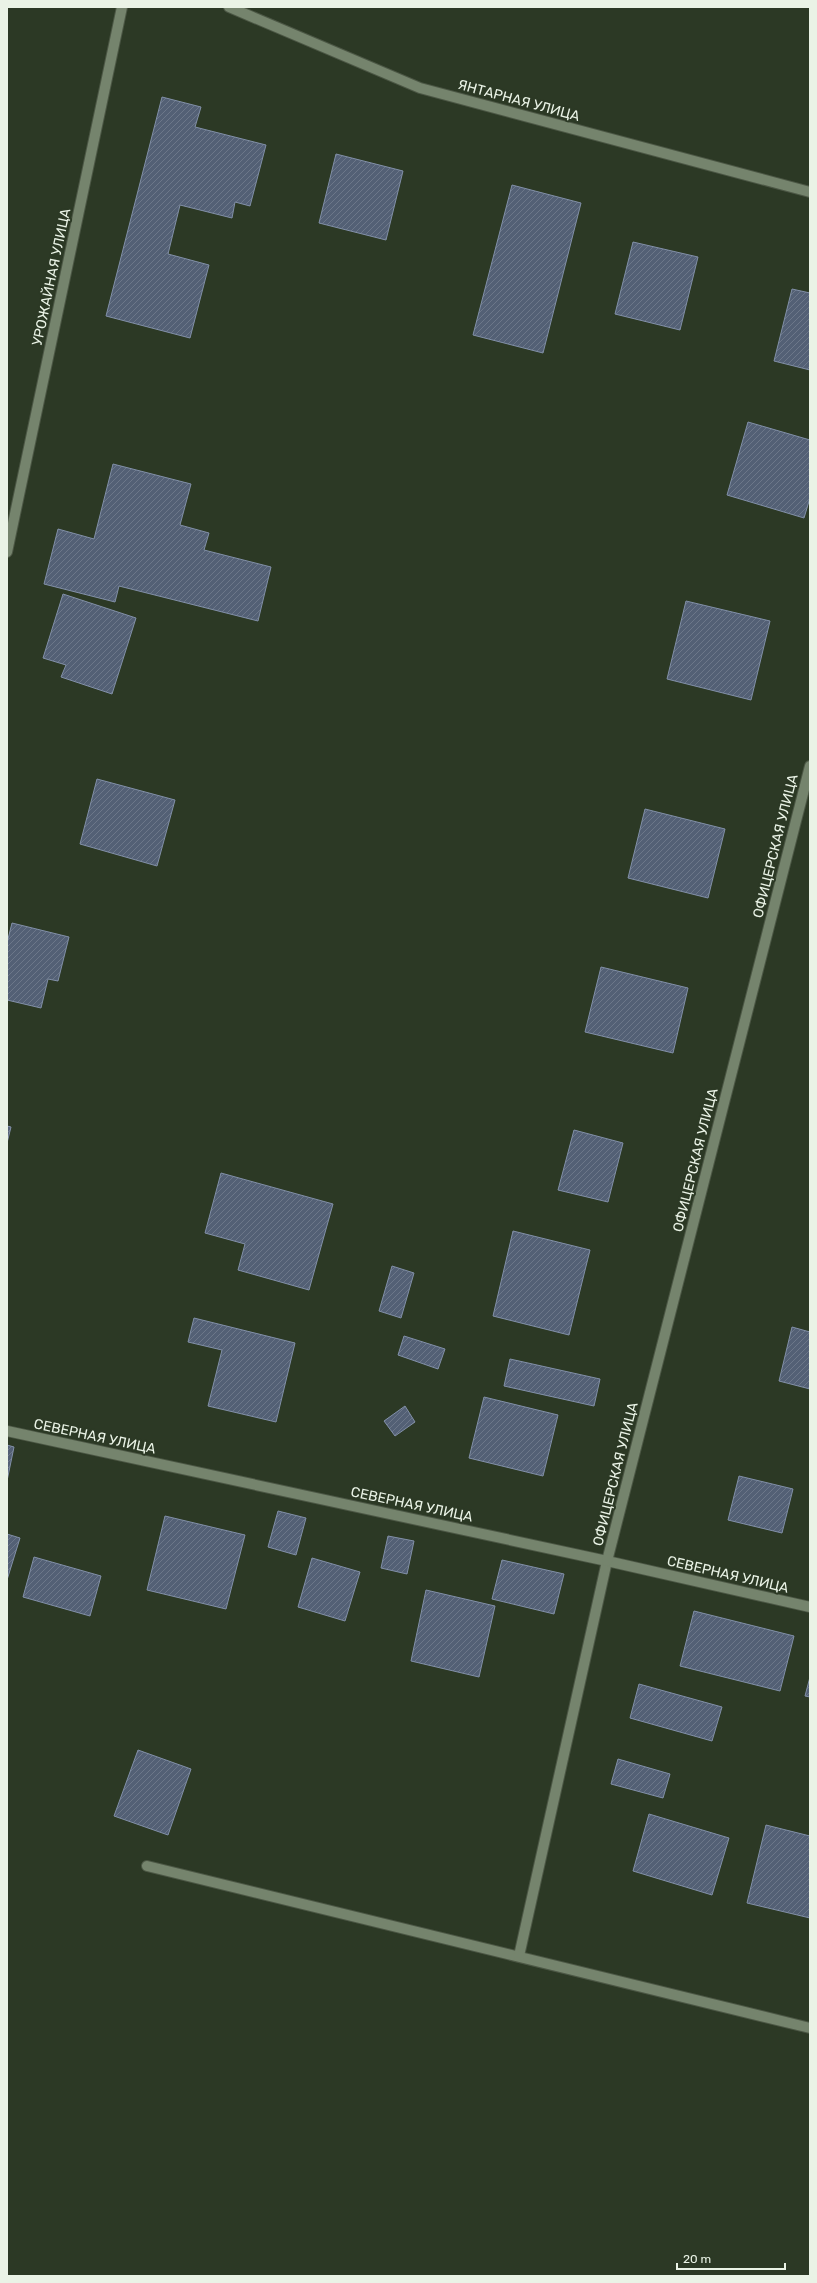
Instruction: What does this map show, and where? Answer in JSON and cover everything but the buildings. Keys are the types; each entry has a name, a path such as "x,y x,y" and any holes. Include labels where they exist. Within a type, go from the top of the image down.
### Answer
{"street":[{"name":"УРОЖАЙНАЯ УЛИЦА","path":"7,552 122,7"},
{"name":"ЯНТАРНАЯ УЛИЦА","path":"229,7 420,88 810,192"},
{"name":"ОФИЦЕРСКАЯ УЛИЦА","path":"519,1956 607,1561 810,766"},
{"name":"СЕВЕРНАЯ УЛИЦА","path":"7,1431 607,1561 810,1607"},
{"path":"147,1866 810,2028"}]}
